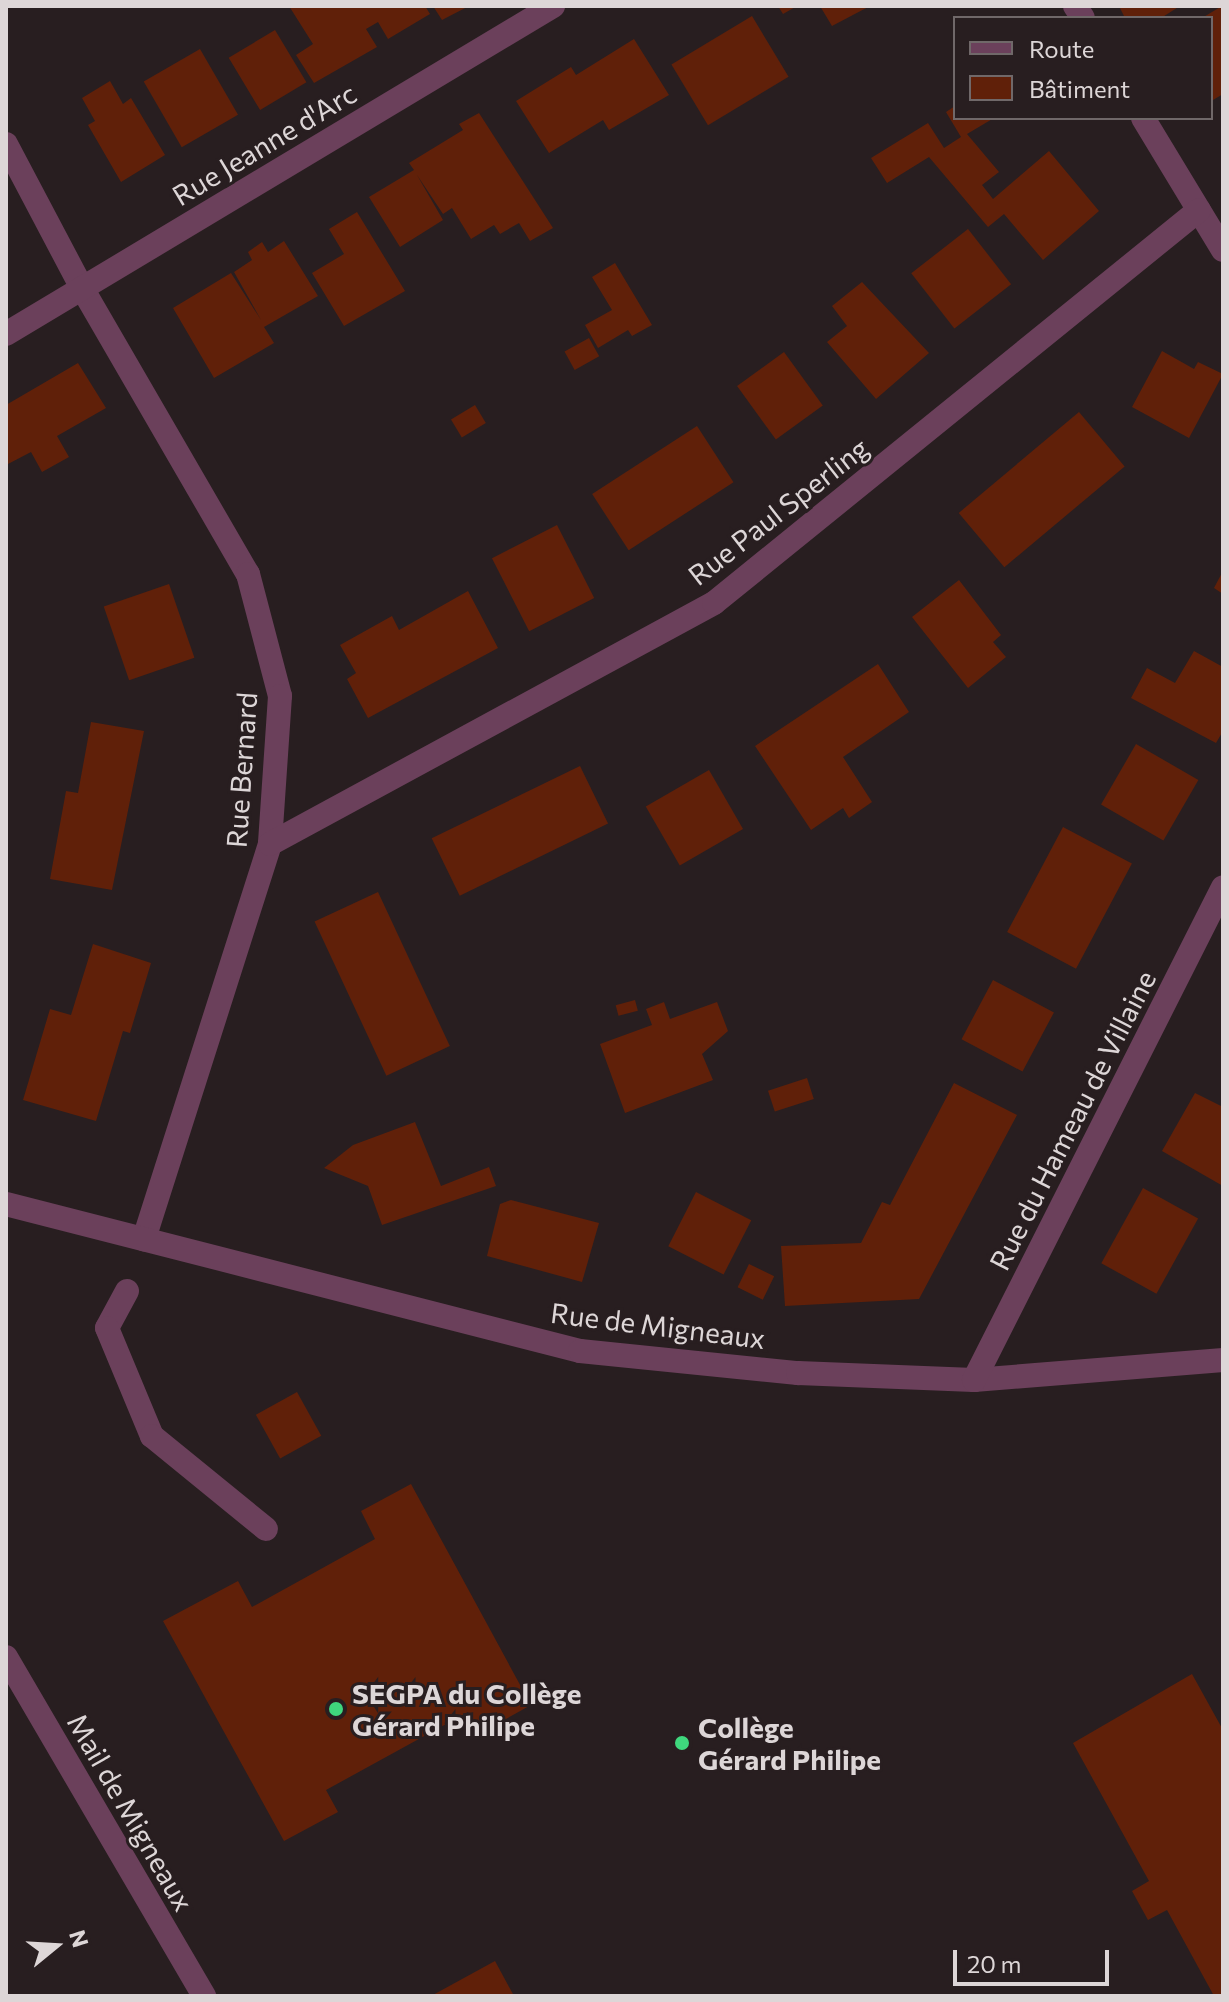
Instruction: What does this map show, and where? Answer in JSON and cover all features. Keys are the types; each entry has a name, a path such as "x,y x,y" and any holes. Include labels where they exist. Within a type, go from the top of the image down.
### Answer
{"street":[{"name":"Rue Jeanne d'Arc","path":"6,334 553,6"},
{"path":"1144,120 1223,250"},
{"name":"Rue Bernard","path":"6,144 82,288 248,574 280,696 270,844 144,1239"},
{"name":"Rue Paul Sperling","path":"270,844 714,603 1199,210"},
{"name":"Rue du Hameau de Villaine","path":"974,1380 1223,887"},
{"name":"Rue de Migneaux","path":"6,1204 580,1351 798,1373 974,1380 1223,1360"},
{"path":"127,1291 107,1328 152,1436 266,1529"},
{"name":"Mail de Migneaux","path":"6,1657 204,1996"}],"building":[{"path":"289,6 425,6 430,14 388,39 378,22 366,29 377,47 314,83 296,55 313,44"},
{"path":"433,6 469,6 442,20"},
{"path":"778,6 797,6 783,14"},
{"path":"820,6 870,6 832,26"},
{"path":"1119,6 1180,6 1164,16 1124,16"},
{"path":"1222,6 1223,94 1213,100 1213,16 1205,16"},
{"path":"752,16 789,77 708,125 671,64"},
{"path":"275,30 306,82 260,110 229,58"},
{"path":"634,39 669,95 609,130 603,120 549,153 516,101 571,67 576,75"},
{"path":"200,49 238,115 182,147 144,82"},
{"path":"110,81 123,104 131,98 165,155 121,182 88,125 95,121 82,98"},
{"path":"953,107 953,120 991,120 967,134 999,172 982,185 993,199 1049,151 1099,211 1043,260 1004,214 988,227 929,157 887,183 871,158 928,123 944,148 961,137 946,112"},
{"path":"479,113 553,228 530,241 519,223 500,234 494,225 471,239 452,208 443,214 417,175 443,220 400,247 369,197 414,170 409,163 463,130 459,124"},
{"path":"357,212 405,291 344,326 312,273 344,254 329,229"},
{"path":"968,229 1011,284 954,328 911,273"},
{"path":"284,241 318,296 264,327 274,343 214,378 173,308 231,273 261,320 234,272 252,260 248,252 262,242 268,252"},
{"path":"615,263 652,325 632,336 628,330 598,348 585,325 612,310 592,277"},
{"path":"862,282 929,353 876,399 827,342 847,326 832,306"},
{"path":"589,338 599,356 575,370 565,352"},
{"path":"1162,351 1194,369 1198,362 1223,374 1189,438 1132,407"},
{"path":"784,352 823,405 776,439 737,386"},
{"path":"78,363 106,408 57,436 69,457 42,472 31,452 8,464 6,405"},
{"path":"475,405 486,423 462,437 451,419"},
{"path":"1079,412 1125,466 1004,567 959,513"},
{"path":"697,426 733,482 629,550 592,494"},
{"path":"557,525 594,598 529,631 492,558"},
{"path":"1223,571 1223,594 1214,588"},
{"path":"959,580 1001,635 993,642 1006,657 968,688 912,617"},
{"path":"169,584 194,658 129,680 104,606"},
{"path":"468,591 498,648 368,718 347,679 356,673 340,645 392,616 399,630"},
{"path":"1194,651 1223,667 1223,731 1216,743 1131,698 1147,668 1175,683"},
{"path":"878,664 909,712 843,757 872,802 849,818 843,808 811,830 755,746"},
{"path":"91,722 144,731 112,890 50,879 66,791 78,793"},
{"path":"1136,744 1198,780 1163,841 1101,805"},
{"path":"580,766 608,824 460,896 432,838"},
{"path":"709,770 743,829 680,865 646,806"},
{"path":"1063,827 1132,864 1076,969 1007,932"},
{"path":"378,892 450,1046 386,1076 315,922"},
{"path":"93,944 151,963 130,1033 123,1031 96,1121 23,1100 50,1009 71,1015"},
{"path":"993,980 1054,1012 1022,1072 962,1039"},
{"path":"635,1000 638,1011 619,1016 616,1005"},
{"path":"664,1002 670,1019 717,1002 728,1031 702,1054 713,1080 625,1113 600,1044 652,1025 646,1009"},
{"path":"807,1078 814,1099 775,1112 768,1091"},
{"path":"954,1083 1017,1115 919,1299 785,1306 781,1246 861,1243 882,1202 890,1205"},
{"path":"1195,1093 1223,1107 1223,1186 1162,1151"},
{"path":"415,1122 441,1186 489,1167 496,1186 382,1225 368,1186 324,1168 353,1145"},
{"path":"1143,1188 1198,1219 1156,1294 1101,1263"},
{"path":"696,1192 751,1220 724,1274 668,1246"},
{"path":"511,1200 599,1223 582,1282 487,1256 500,1204"},
{"path":"749,1264 774,1276 763,1300 738,1287"},
{"path":"297,1392 321,1436 280,1459 256,1415"},
{"path":"411,1484 531,1705 479,1734 468,1712 326,1790 338,1812 284,1841 163,1621 238,1581 252,1607 375,1539 361,1511"},
{"path":"1192,1674 1223,1730 1223,1996 1214,1996 1167,1910 1148,1920 1132,1891 1149,1881 1073,1743"},
{"path":"495,1961 514,1996 431,1996"}],"place":[{"name":"SEGPA du Collège Gérard Philipe","path":"336,1709"},
{"name":"Collège Gérard Philipe","path":"682,1743"}]}
